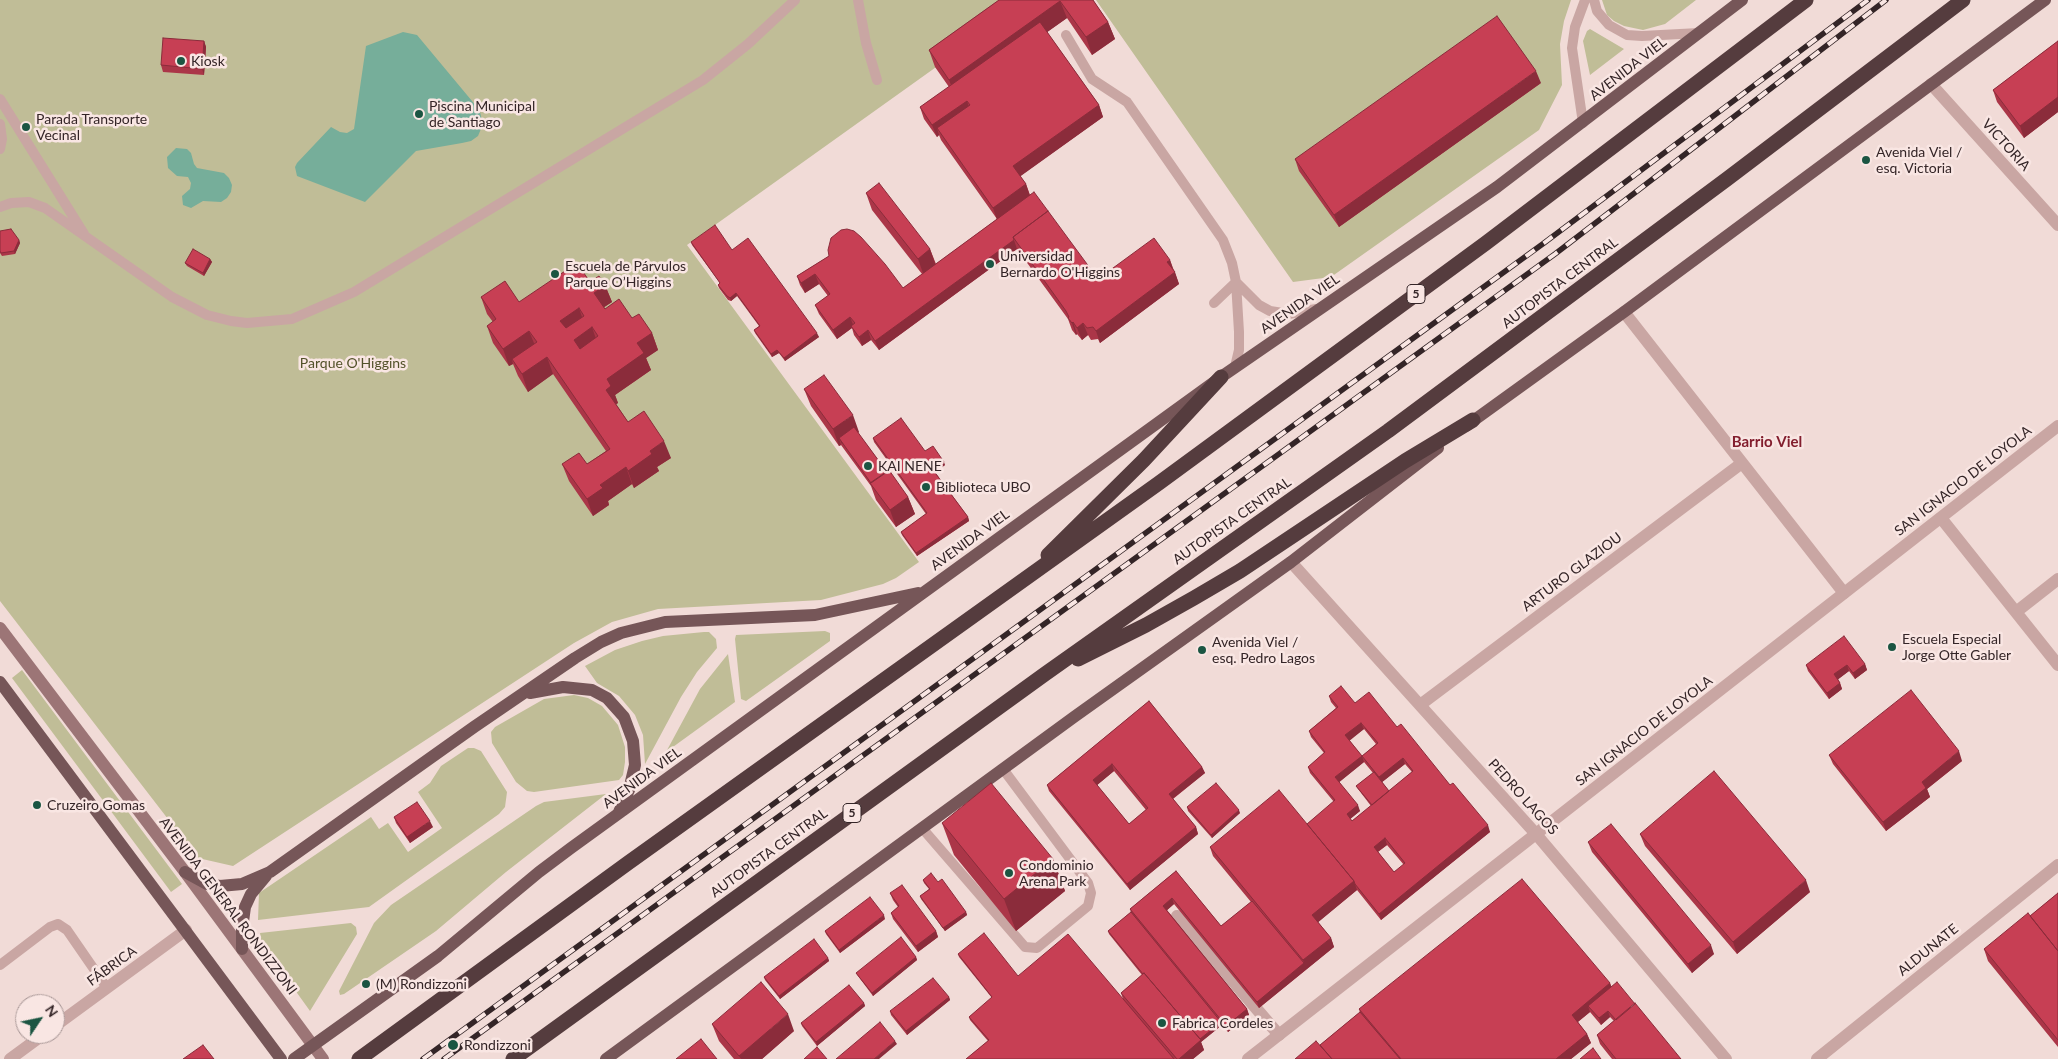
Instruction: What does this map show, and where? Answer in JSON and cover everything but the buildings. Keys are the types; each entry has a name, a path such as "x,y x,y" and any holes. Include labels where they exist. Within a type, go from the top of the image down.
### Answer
{"highway":[{"name":"5","path":"359,1059 628,863 1021,582 1494,237 1806,0"},
{"name":"AUTOPISTA CENTRAL","path":"514,1059 1045,674 1388,431 1727,179 1963,0"},
{"path":"1021,582 1144,460 1221,377"},
{"path":"1045,674 1108,645 1194,598 1255,561 1405,461 1473,420"}],"main road":[{"name":"AVENIDA VIEL","path":"294,1059 438,956 539,872 618,813 1235,367 1454,217 1583,123 1742,0"},
{"path":"606,1059 1003,769 1291,562 1473,420 1624,312 2045,0"},
{"path":"185,872 207,884 220,886 242,884 270,872 474,726 601,642 642,626 696,620 815,615 923,592"},
{"name":"AVENIDA GENERAL RONDIZZONI","path":"1,630 185,872 323,1059"},
{"path":"0,682 280,1059"},
{"path":"523,694 563,687 578,688 592,690 616,707 630,729 635,753 633,777 618,813"},
{"path":"242,949 245,907 254,890 270,872"}],"street":[{"name":"VICTORIA","path":"1931,84 2058,225"},
{"path":"1624,312 1844,593"},
{"name":"SAN IGNACIO DE LOYOLA","path":"1248,1059 2058,426"},
{"name":"ARTURO GLAZIOU","path":"1420,705 1742,463"},
{"path":"1941,518 2058,665"},
{"name":"PEDRO LAGOS","path":"1291,562 1536,834 1726,1059"},
{"path":"2016,612 2058,579"},
{"name":"ALDUNATE","path":"1818,1059 2058,865"},
{"path":"1177,916 1278,1035"},
{"name":"FÁBRICA","path":"65,1019 186,930"},
{"path":"10,1059 30,1044"}],"lane":[{"path":"0,207 11,203 29,202 45,208 172,297 207,315 247,323 292,319 354,292 703,80 748,44 795,0"},
{"path":"858,0 866,43 877,80"},
{"path":"1583,123 1572,48 1575,27 1585,0"},
{"path":"1594,0 1597,11 1609,25 1627,35 1699,33"},
{"path":"1066,35 1092,80 1128,102 1223,240 1232,263 1236,282 1240,332 1239,350 1235,367"},
{"path":"0,99 87,239"},
{"path":"0,124 2,139 0,149"},
{"path":"1214,303 1236,282"},
{"path":"1236,282 1259,305 1270,311 1289,314 1319,308"},
{"path":"922,828 1025,947 1037,948 1088,906 1091,893 1088,883 1003,769"},
{"path":"0,965 50,927 58,924 67,930 107,988"}],"green space":[{"name":"Parque O'Higgins","path":"0,0 1030,0 687,245 919,562 896,578 883,584 821,600 658,609 612,622 574,643 233,866 198,858 0,601"},
{"path":"1096,0 1571,0 1564,21 1560,44 1562,85 1539,130 1331,277 1293,282"},
{"path":"1602,0 1696,0 1665,24 1643,30 1624,26 1614,21 1607,15"},
{"path":"1590,29 1624,49 1590,75 1583,41 1587,31"},
{"path":"825,631 830,633 830,641 746,701 741,699 736,635"},
{"path":"709,632 716,639 717,648 697,672 681,697 645,764 643,735 635,715 619,696 597,683 585,666 615,650 642,641 663,636"},
{"path":"728,654 735,702 666,752 700,689"},
{"path":"22,670 182,884 171,892 12,678"},
{"path":"574,695 588,698 602,706 618,725 625,747 623,775 619,780 534,792 527,791 516,782 492,743 491,732 495,727 544,699"},
{"path":"468,748 481,751 507,792 505,807 499,814 369,907 258,920 259,893 371,817 379,829 388,823 408,852 442,828 418,792 430,783 441,766"},
{"path":"606,794 506,872 436,931 340,995 339,991 374,923 391,905 536,806 544,802"},
{"path":"351,923 356,927 357,934 310,1011 262,944 260,933"}],"shaded area":[{"name":"Piscina Municipal de Santiago","path":"403,32 417,35 477,107 483,124 478,136 471,141 416,151 365,202 297,176 295,167 297,163 331,127 340,132 347,133 354,129 366,46"},
{"path":"176,148 187,149 191,153 197,168 224,173 232,185 231,192 227,198 221,202 203,201 191,208 183,205 182,196 190,189 191,183 188,177 177,176 168,168 167,157"}],"railway":[{"path":"423,1059 1544,243 1868,0"},
{"path":"444,1059 1555,254 1886,0"}],"place":[{"name":"Kiosk","path":"181,61"},
{"name":"Piscina Municipal de Santiago","path":"419,114"},
{"name":"Parada Transporte Vecinal","path":"26,127"},
{"name":"Avenida Viel / esq. Victoria","path":"1866,160"},
{"name":"Universidad Bernardo O'Higgins","path":"990,264"},
{"name":"Escuela de Párvulos Parque O’Higgins","path":"555,274"},
{"name":"KAI NENE","path":"868,466"},
{"name":"Biblioteca UBO","path":"926,487"},
{"name":"Escuela Especial Jorge Otte Gabler","path":"1892,647"},
{"name":"Avenida Viel / esq. Pedro Lagos","path":"1202,650"},
{"name":"Cruzeiro Gomas","path":"37,805"},
{"name":"Condominio Arena Park","path":"1009,873"},
{"name":"(M) Rondizzoni","path":"366,984"},
{"name":"Fabrica Cordeles","path":"1162,1023"},
{"name":"Rondizzoni","path":"453,1045"}],"district":[{"name":"Barrio Viel","path":"1767,442"}]}
